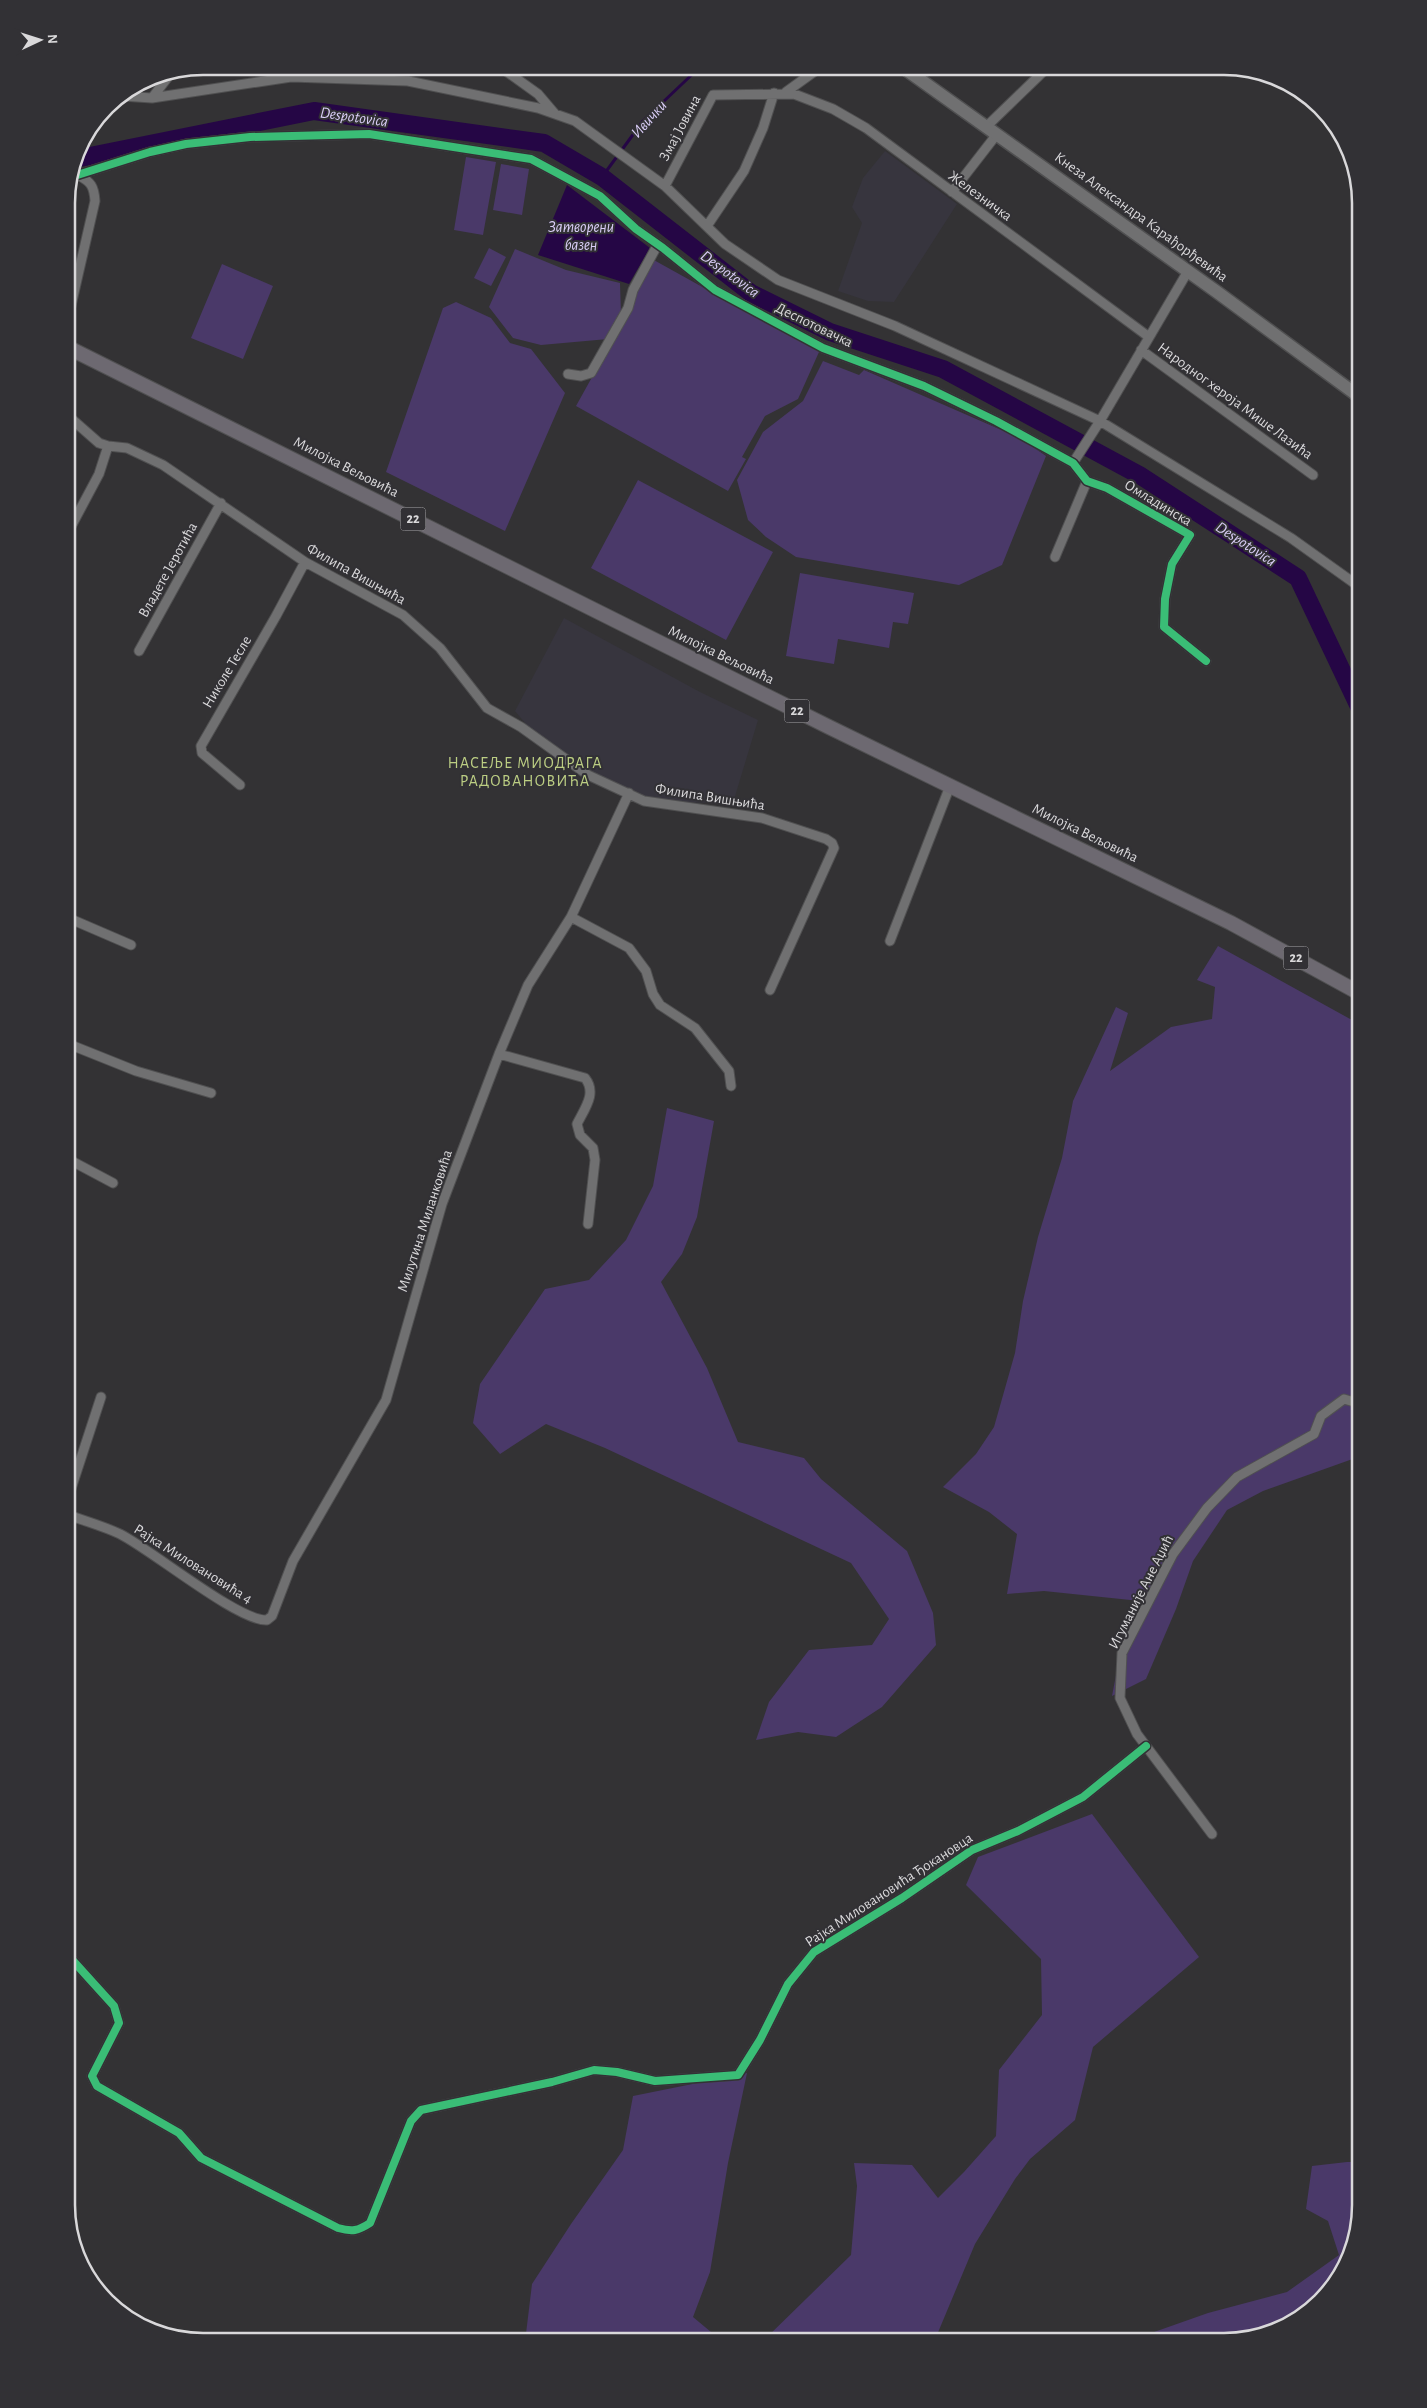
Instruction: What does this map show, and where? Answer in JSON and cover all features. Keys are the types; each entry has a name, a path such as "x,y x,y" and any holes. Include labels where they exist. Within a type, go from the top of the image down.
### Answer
{"main road":[{"name":"Милојка Вељовића","path":"75,350 950,786 1231,923 1352,989"}],"street":[{"path":"512,75 538,94 556,114"},
{"path":"786,92 810,75"},
{"name":"Кнеза Александра Карађорђевића","path":"914,75 1352,391"},
{"path":"952,192 992,130 1040,75"},
{"path":"132,97 152,98 291,77 346,78 408,81 493,98 556,114 587,128 626,156 665,186 725,244 778,280 895,326 1100,421 1291,538 1352,582"},
{"path":"152,98 165,81"},
{"name":"Змај Јовина","path":"665,186 712,95 786,92"},
{"name":"Железничка","path":"786,92 802,96 866,128 1150,337"},
{"path":"707,226 744,171 763,128 774,93"},
{"name":"Деспотовачка","path":"78,175 150,152 219,140 369,134 531,159 600,196 636,229 658,244 715,290 815,344 924,386 1075,460"},
{"path":"75,285 95,201 94,188 90,181 78,177"},
{"path":"568,374 581,376 591,373 628,308 633,290 658,244"},
{"path":"1055,557 1086,481 1075,460 1188,272"},
{"name":"Народног хероја Мише Лазића","path":"1141,350 1313,475"},
{"name":"Филипа Вишњића","path":"75,422 99,442 108,446 127,448 163,465 305,562 402,615 440,648 487,708 522,727 588,775 644,801 762,818 826,839 834,848 770,990"},
{"path":"75,519 99,474 108,446"},
{"name":"Омладинска","path":"1086,481 1107,488 1190,535 1172,564 1165,599 1164,627 1206,661"},
{"name":"Владете Јеротића","path":"139,651 221,503"},
{"name":"Николе Тесле","path":"240,785 202,753 201,746 305,562"},
{"path":"890,941 950,786"},
{"name":"Милутина Миланковића","path":"386,1400 442,1204 499,1054 528,985 571,917 629,793"},
{"path":"571,917 629,948 646,971 653,994 660,1005 695,1028 729,1071 731,1086"},
{"path":"75,921 131,945"},
{"path":"75,1047 136,1071 211,1093"},
{"path":"499,1054 585,1078 590,1084 591,1095 577,1124 580,1135 593,1148 595,1160 588,1224"},
{"path":"75,1163 113,1183"},
{"path":"75,1476 101,1397"},
{"name":"Игуманије Ане Аџић","path":"1212,1834 1137,1734 1120,1698 1122,1653 1173,1554 1207,1508 1237,1477 1314,1434 1321,1416 1344,1399 1352,1401"},
{"name":"Рајка Миловановића 4","path":"75,1517 120,1534 203,1589 255,1619 267,1620 275,1611 293,1562 386,1400"},
{"name":"Рајка Миловановића Ђокановца","path":"75,1963 114,2006 119,2023 92,2076 97,2086 178,2133 201,2158 338,2228 351,2232 361,2230 370,2223 411,2121 421,2110 552,2082 594,2070 617,2072 655,2081 738,2075 760,2040 788,1984 814,1952 902,1898 972,1850 1018,1831 1083,1797 1146,1746"}],"shaded area":[{"path":"885,151 957,204 894,302 868,301 838,291 862,223 852,207 863,178"},
{"path":"466,157 496,162 483,235 454,230"},
{"path":"501,164 529,169 522,215 493,210"},
{"path":"489,248 506,257 491,286 474,278"},
{"path":"515,249 566,270 620,283 621,315 608,339 541,345 513,338 489,307"},
{"path":"652,259 819,352 798,399 765,416 742,457 746,459 728,491 576,406 636,298 633,291"},
{"path":"222,264 273,286 243,359 191,338"},
{"path":"456,302 491,318 510,343 531,349 565,393 505,531 386,472 443,308"},
{"path":"823,361 859,375 864,370 1020,438 1046,456 1002,565 959,585 796,557 766,537 748,520 737,480 763,432 803,401"},
{"path":"638,480 773,552 726,640 591,568"},
{"path":"800,573 914,593 908,624 893,622 889,648 838,639 834,664 786,656"},
{"path":"564,618 700,692 758,720 733,803 649,802 588,775 542,743 515,711"},
{"path":"1218,946 1352,1020 1352,1459 1263,1491 1227,1510 1193,1561 1176,1609 1146,1679 1112,1696 1122,1644 1140,1601 1044,1591 1007,1594 1017,1534 989,1512 943,1487 976,1454 994,1427 1015,1353 1023,1301 1038,1237 1062,1158 1073,1101 1116,1007 1128,1013 1110,1071 1171,1027 1212,1019 1215,987 1197,980"},
{"path":"667,1108 714,1121 697,1217 682,1254 661,1282 707,1368 738,1442 804,1458 821,1479 907,1551 933,1613 936,1645 882,1707 836,1737 798,1732 756,1740 769,1702 809,1650 872,1645 889,1619 851,1563 605,1448 546,1424 500,1454 473,1423 480,1384 545,1289 589,1280 626,1240 653,1186"},
{"path":"1092,1814 1199,1957 1093,2047 1075,2120 1030,2159 1015,2179 975,2244 938,2333 771,2333 851,2255 857,2186 854,2163 912,2165 938,2198 996,2136 999,2070 1042,2015 1041,1959 966,1885 978,1857"},
{"path":"747,2073 728,2163 710,2272 693,2317 712,2333 526,2333 532,2284 623,2150 633,2096"},
{"path":"1352,2162 1352,2205 1348,2238 1339,2262 1320,2289 1308,2301 1281,2320 1257,2329 1224,2333 1151,2333 1208,2313 1287,2292 1339,2255 1328,2221 1306,2209 1312,2166"}],"water":[{"name":"Затворени базен","path":"567,185 650,248 629,284 538,255"}],"waterway":[{"name":"Ивички","path":"602,177 643,121 692,75"},
{"name":"Despotovica","path":"84,157 314,111 544,143 602,177 751,293 830,332 943,369 1141,476 1298,578 1352,692"}],"cycle path":[{"path":"78,175 150,152 186,144 250,137 369,134 531,159 600,196 636,229 715,290 823,348 924,386 996,421 1073,463 1087,481 1107,488 1190,535 1172,564 1165,599 1164,627 1206,661"},
{"path":"75,1963 114,2006 119,2023 92,2076 97,2086 179,2133 201,2158 338,2228 355,2230 370,2223 411,2121 421,2110 552,2082 594,2070 617,2072 655,2081 738,2075 760,2040 788,1984 814,1952 902,1898 972,1850 1018,1831 1083,1797 1146,1746"}],"district":[{"name":"НАСЕЉЕ МИОДРАГА РАДОВАНОВИЋА","path":"525,772"}]}
